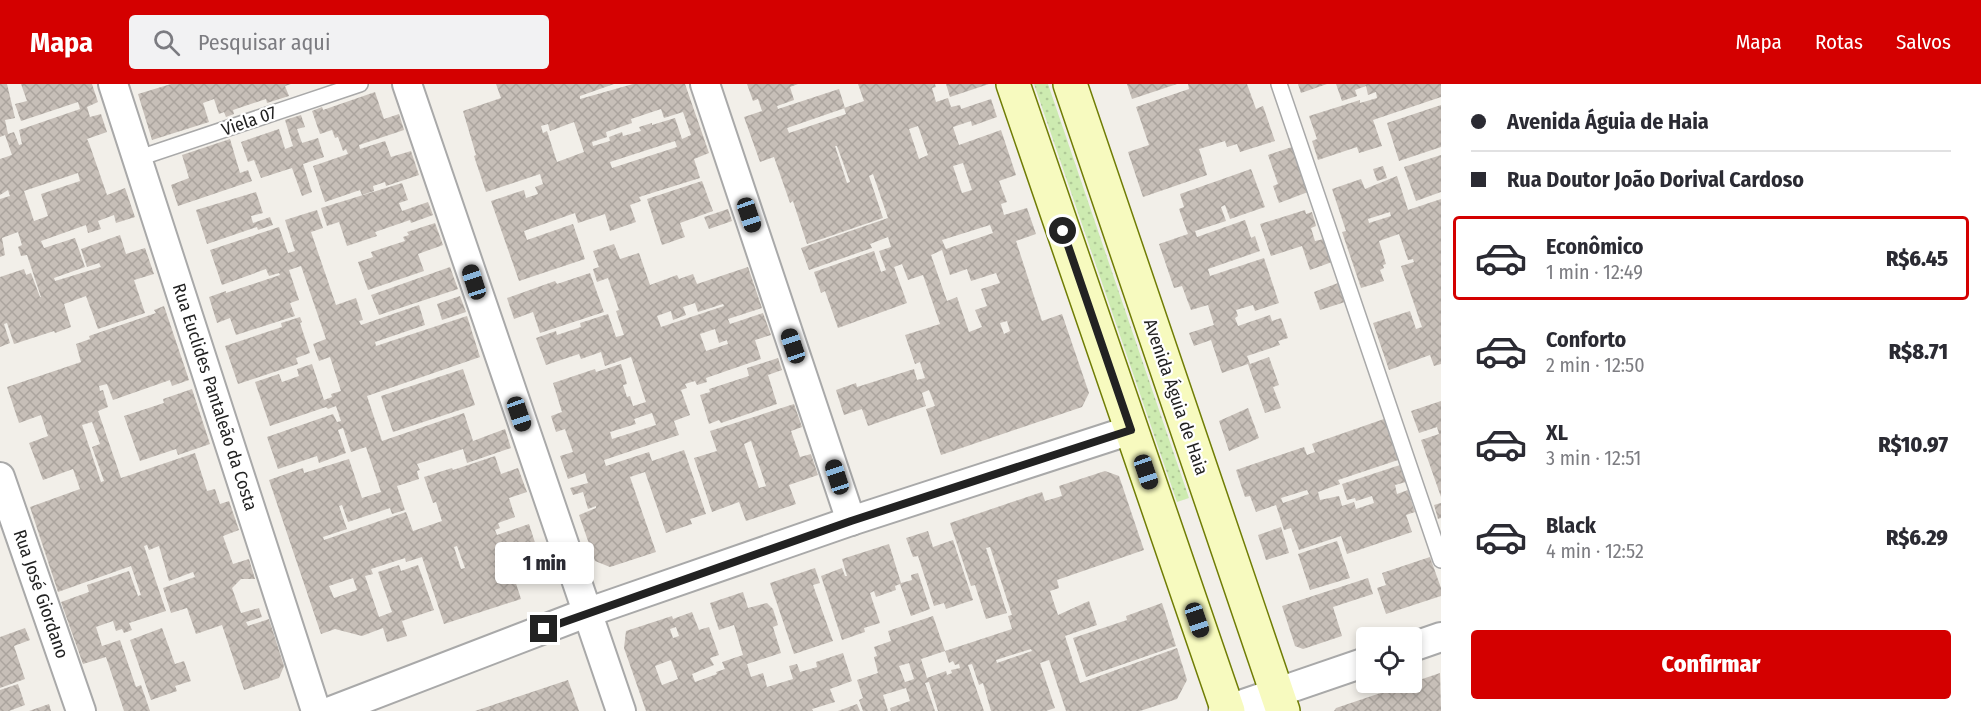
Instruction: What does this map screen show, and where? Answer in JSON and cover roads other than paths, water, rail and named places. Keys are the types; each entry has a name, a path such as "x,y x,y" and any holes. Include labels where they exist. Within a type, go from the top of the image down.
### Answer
{"main road":[{"path":"1013,84 1229,709"},
{"name":"Avenida Águia de Haia","path":"1070,84 1280,702"}],"street":[{"name":"Rua Euclides Pantaleão da Costa","path":"113,84 139,158 316,711"},
{"path":"407,84 621,711"},
{"path":"705,84 851,521"},
{"path":"331,711 586,613 851,521 1131,430"},
{"name":"Rua José Giordano","path":"0,477 81,711"},
{"path":"1422,644 1441,637"},
{"path":"1229,709 1280,702 1356,667"}],"lane":[{"name":"Viela 07","path":"139,158 360,84"},
{"path":"1279,84 1441,560"}]}
